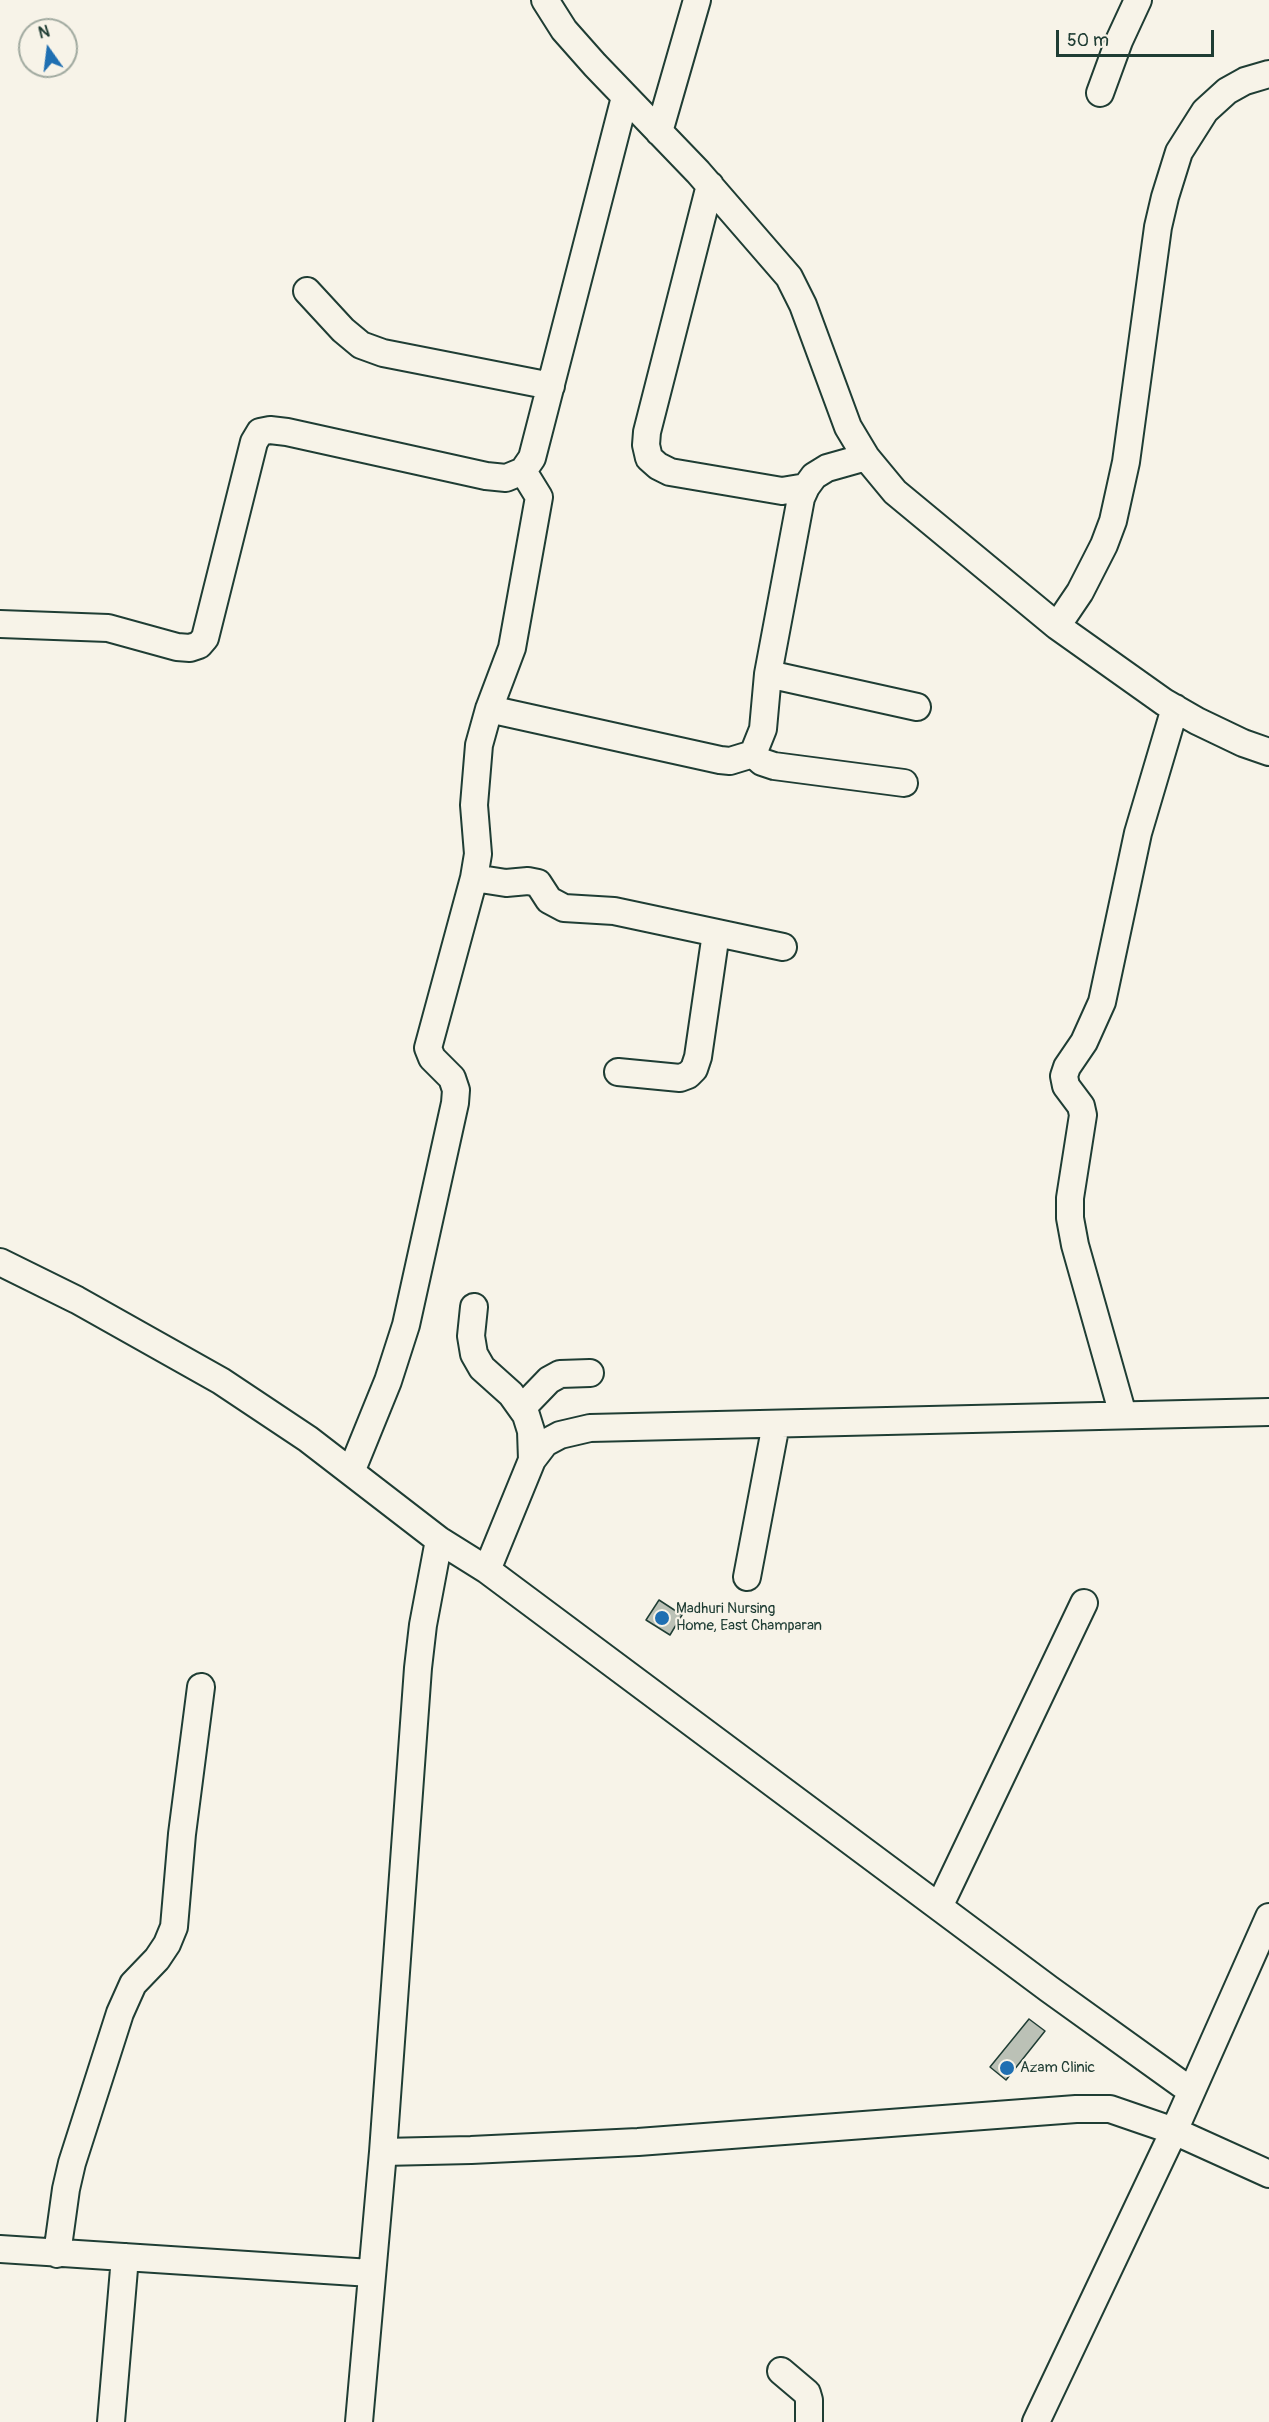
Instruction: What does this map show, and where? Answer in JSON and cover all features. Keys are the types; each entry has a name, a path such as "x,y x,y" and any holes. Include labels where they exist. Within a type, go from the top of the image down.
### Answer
{"street":[{"path":"545,0 564,30 710,185 789,277 803,305 848,427 866,457 895,492 1057,626 1175,708 1243,743 1269,752"},
{"path":"659,132 697,0"},
{"path":"1100,93 1119,41 1138,0"},
{"path":"1057,626 1080,592 1104,545 1113,521 1126,462 1152,259 1165,197 1179,152 1205,111 1227,91 1245,81 1269,74"},
{"path":"0,624 108,628 177,647 190,648 200,645 205,638 254,442 260,432 270,430 287,432 486,476 506,478 523,471 532,458 625,97"},
{"path":"710,185 646,432 646,444 650,458 669,472 772,490 782,491 806,487"},
{"path":"307,291 343,330 361,345 383,353 551,386"},
{"path":"489,709 720,760 740,760 753,754 763,729 768,674 799,509 806,487 814,476 827,468 866,457"},
{"path":"351,1472 388,1381 406,1325 455,1103 456,1090 452,1078 432,1058 428,1048 474,878 478,854 474,805 477,765 489,709 512,648 539,496 523,471"},
{"path":"768,674 917,707"},
{"path":"1123,1415 1075,1245 1070,1218 1070,1198 1083,1115 1081,1106 1066,1086 1064,1076 1067,1067 1084,1042 1102,1002 1138,833 1175,708"},
{"path":"753,754 762,762 774,766 904,783"},
{"path":"474,878 506,883 528,881 538,883 549,900 564,908 614,911 783,947"},
{"path":"618,1072 680,1077 688,1075 693,1070 698,1057 716,933"},
{"path":"0,1262 77,1300 221,1381 308,1439 439,1540 487,1570 1049,1989 1191,2091"},
{"path":"474,1307 471,1336 474,1354 482,1368 511,1394 526,1415 531,1431 532,1460"},
{"path":"522,1408 549,1380 560,1374 590,1373"},
{"path":"487,1570 532,1460 545,1443 561,1435 590,1428 1269,1412"},
{"path":"747,1577 776,1424"},
{"path":"359,2422 383,2152 418,1668 423,1625 439,1540"},
{"path":"939,1907 1083,1603"},
{"path":"57,2254 72,2163 120,2013 133,1984 157,1959 174,1927 182,1834 201,1688"},
{"path":"1036,2422 1174,2132 1269,1917"},
{"path":"383,2152 638,2142 1076,2109 1110,2109 1174,2132 1269,2174"},
{"path":"0,2249 371,2273"},
{"path":"111,2422 125,2257"},
{"path":"781,2371 807,2393 809,2422"}],"building":[{"path":"659,1600 682,1615 670,1635 646,1620"},
{"path":"1029,2019 1045,2031 1006,2080 990,2067"}],"place":[{"name":"Madhuri Nursing Home, East Champaran","path":"662,1618"},
{"name":"Azam Clinic","path":"1007,2068"}]}
